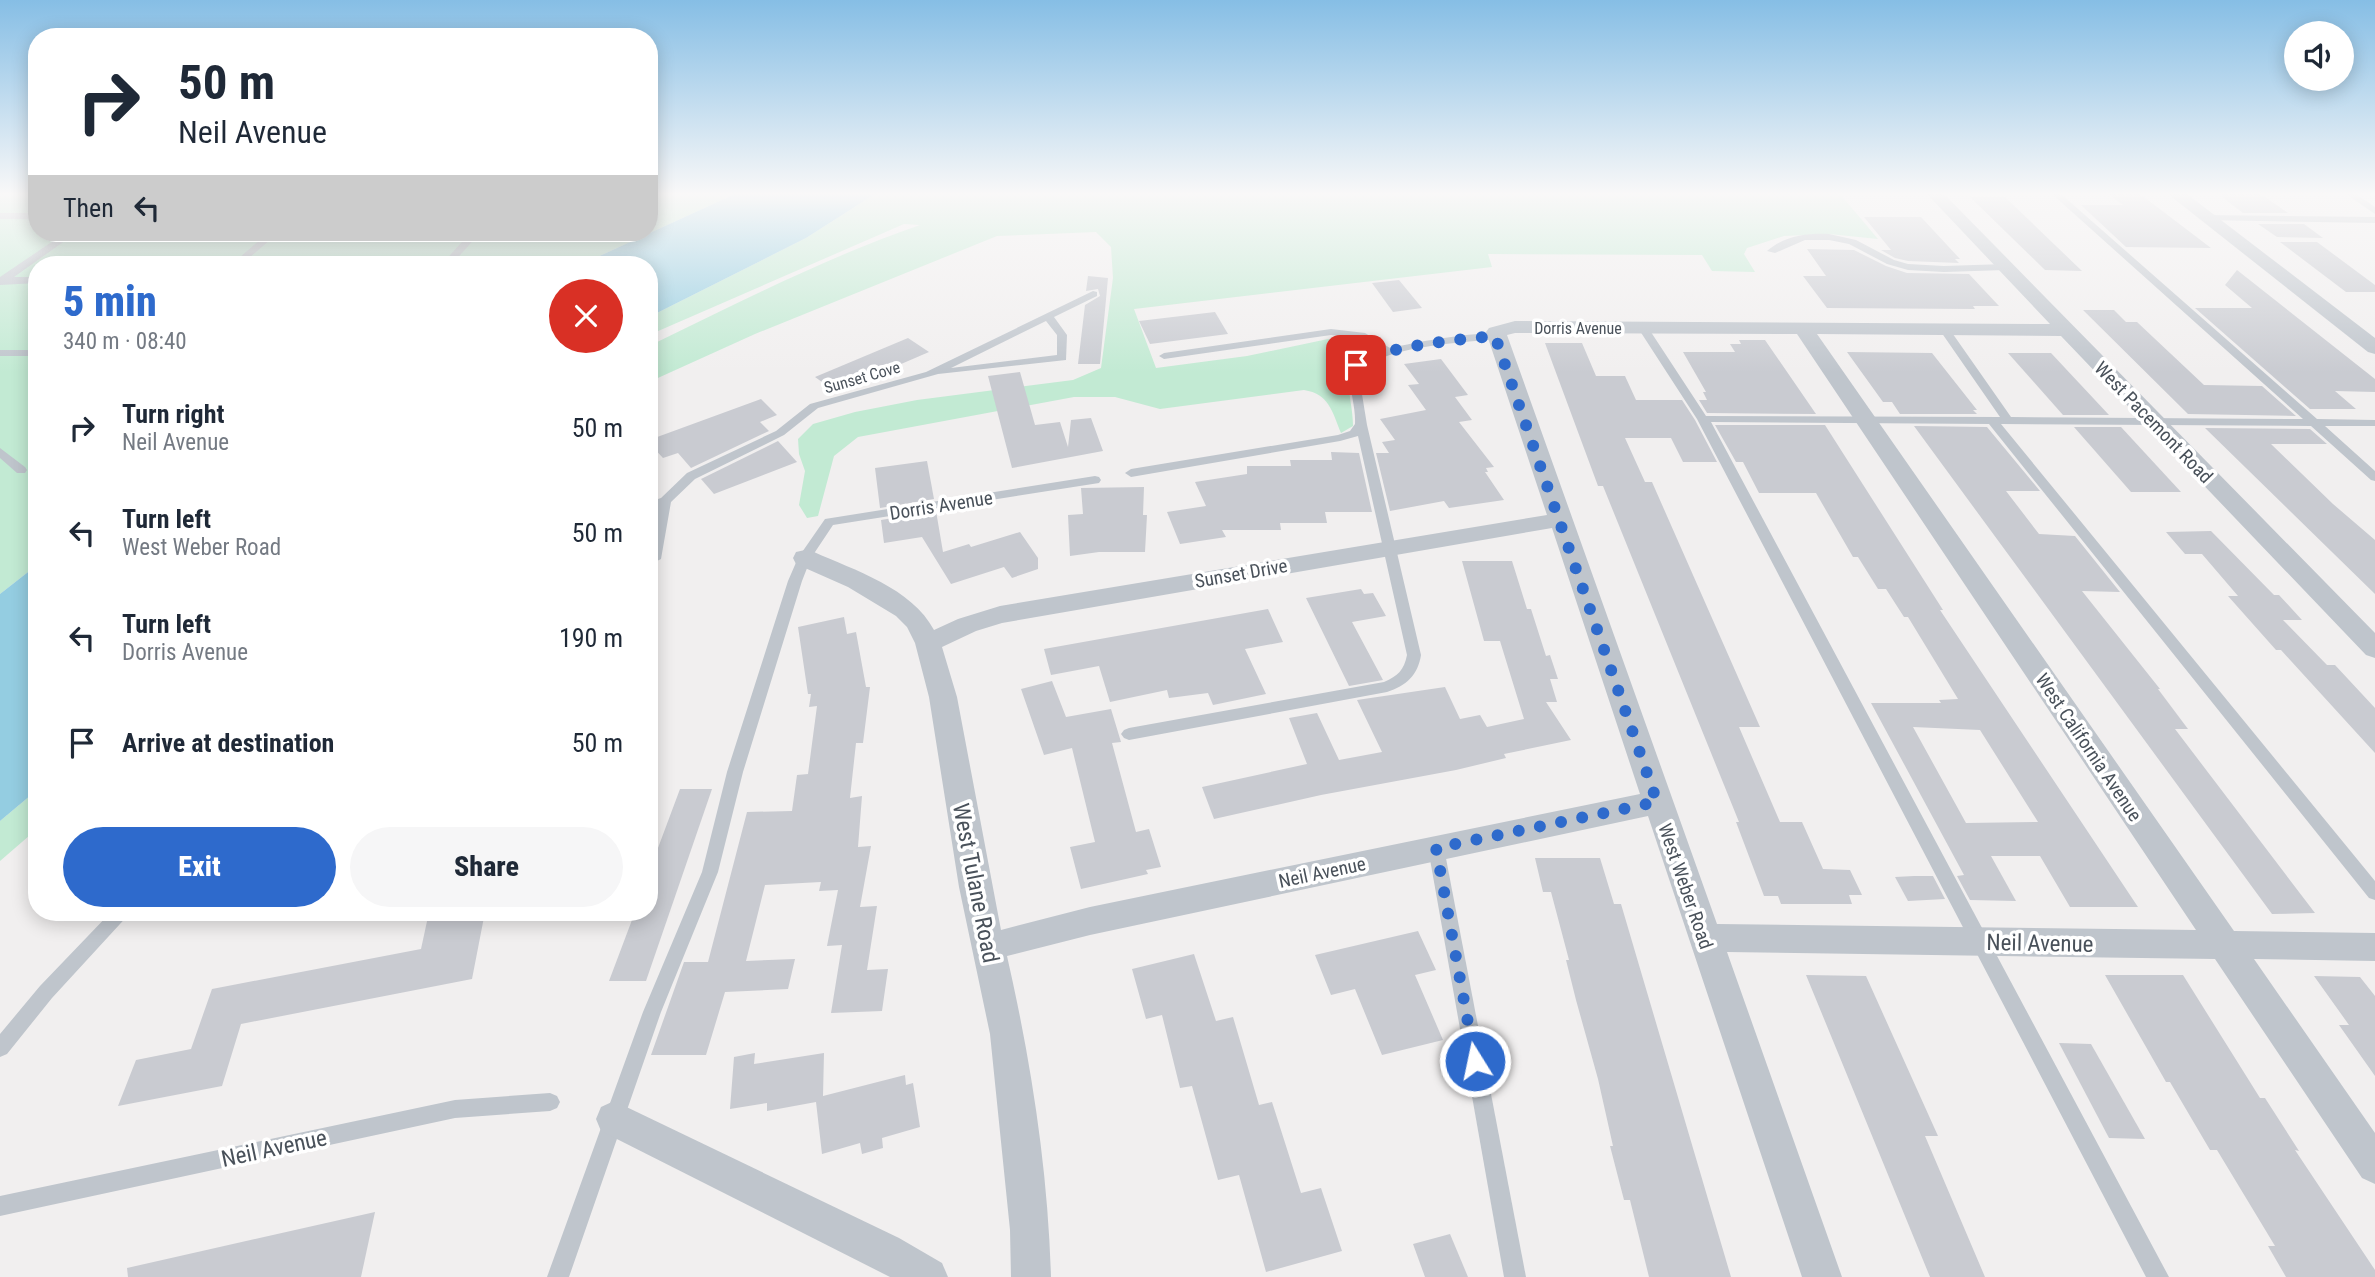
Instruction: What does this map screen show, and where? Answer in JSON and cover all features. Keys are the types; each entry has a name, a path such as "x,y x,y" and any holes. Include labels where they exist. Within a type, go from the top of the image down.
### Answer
{"street":[{"name":"West Pacemont Road","path":"1992,254 2375,649"},
{"path":"2253,254 2375,348"},
{"name":"Dorris Avenue","path":"1495,336 1499,329 1506,328 2065,330"},
{"name":"West California Avenue","path":"1802,329 2375,1165"},
{"name":"West Weber Road","path":"1495,336 1822,1277"},
{"name":"Sunset Drive","path":"928,643 967,625 1000,615 1559,520"},
{"name":"West Tulane Road","path":"805,558 857,581 905,610 916,622 928,643 943,697 975,887 1007,1034 1030,1230 1031,1277"},
{"name":"Neil Avenue","path":"988,947 1103,919 1657,802"},
{"name":"Neil Avenue","path":"1704,938 2375,947"},
{"path":"614,1119 885,1252 928,1277"}],"lane":[{"path":"1875,254 1891,264 1910,268 2005,267"},
{"path":"2123,254 2375,477"},
{"path":"1,281 28,262"},
{"path":"1,281 28,280"},
{"name":"Sunset Cove","path":"658,503 665,501 691,476 780,433 814,406 930,374 1093,294"},
{"path":"930,374 1062,358 1062,335 1048,316"},
{"path":"1643,328 1703,419 2158,1277"},
{"path":"1944,330 2008,421"},
{"path":"1164,356 1331,332 1361,335 1388,352"},
{"name":"Dorris Avenue","path":"1362,425 1362,415 1352,381 1356,365 1367,358 1388,352 1495,336"},
{"path":"0,353 28,353"},
{"path":"1703,419 2375,423"},
{"path":"1992,421 2375,893"},
{"path":"1132,473 1340,438 1354,433 1362,425"},
{"path":"1129,734 1387,687 1399,682 1413,665 1414,655 1362,425"},
{"path":"0,452 21,470"},
{"name":"Dorris Avenue","path":"558,1277 652,1012 710,872 735,772 805,558 830,522 1095,480"},
{"path":"658,533 665,501"},
{"path":"1436,848 1515,1277"},
{"path":"0,1048 46,992 113,921"},
{"name":"Neil Avenue","path":"0,1206 455,1109 550,1102"}],"green space":[{"path":"0,254 605,254 599,256 28,256 28,572 0,594"},
{"path":"775,254 836,254 658,331 658,312"},
{"path":"847,254 954,254 755,334 658,378 658,342"},
{"path":"1111,254 1744,254 1755,272 1712,271 1702,255 1488,254 1492,267 1134,309 1156,368 1247,356 1328,339 1354,341 1367,351 1352,367 1349,375 1353,426 1341,433 1324,400 1319,395 1304,390 1160,409 1115,397 1074,397 858,437 834,456 818,516 807,518 799,505 805,471 799,454 798,439 813,424 855,412 917,400 1073,380 1101,368 1113,278"},
{"path":"28,798 28,837 0,861 0,821"}],"water":[{"path":"605,254 775,254 658,312 658,256 599,256"},
{"path":"28,572 28,798 0,821 0,594"}],"building":[{"path":"1810,254 1861,254 1907,273 1969,274 1999,306 1973,306 1975,309 1827,308 1803,276 1826,276"},
{"path":"1887,254 1955,254 1960,259 1955,259 1959,263 1895,258"},
{"path":"2028,254 2064,254 2082,271 2045,270"},
{"path":"2295,254 2333,254 2375,285 2375,292 2346,292"},
{"path":"2237,270 2375,379 2375,392 2335,391 2356,409 2310,409 2195,308 2252,308 2225,285"},
{"path":"1088,276 1108,278 1100,364 1078,364 1085,305 1100,296 1098,289 1086,291"},
{"path":"1399,280 1422,308 1393,312 1372,283"},
{"path":"2083,310 2114,310 2126,322 2137,322 2204,385 2262,386 2296,416 2188,414"},
{"path":"1215,312 1228,334 1150,344 1139,321"},
{"path":"908,338 929,352 836,392 815,377"},
{"path":"1739,340 1765,340 1816,414 1707,413 1699,400 1707,400 1703,392 1706,392 1683,352 1735,352 1730,344 1741,344"},
{"path":"1545,343 1582,343 1596,376 1625,376 1636,400 1682,400 1695,420 1717,462 1683,462 1671,438 1625,438 1645,482 1652,482 1760,727 1739,727 1780,822 1802,822 1823,869 1850,870 1862,895 1849,895 1852,904 1781,904 1778,896 1764,896 1736,822 1739,822 1603,486 1598,486"},
{"path":"1847,352 1932,353 1977,410 1973,410 1977,414 1900,414 1892,402 1883,402"},
{"path":"2008,353 2051,353 2109,415 2063,415"},
{"path":"1441,359 1468,395 1455,397 1472,420 1459,422 1494,467 1486,468 1488,472 1485,472 1504,500 1449,508 1444,501 1390,511 1376,453 1389,453 1382,442 1395,440 1380,419 1426,410 1408,385 1419,384 1404,364"},
{"path":"1020,372 1035,425 1060,422 1068,447 1071,420 1091,418 1103,451 1012,468 988,376"},
{"path":"761,399 777,415 760,422 769,431 691,468 678,453 663,458 658,453 658,437"},
{"path":"1715,425 1825,425 1943,610 1940,610 2138,907 2070,907 2040,856 1991,856 2016,901 1970,900 1957,876 1964,875 1871,703 1941,703 1939,700 1958,699 1908,617 1904,617 1886,589 1878,589 1858,557 1853,557 1816,493 1759,493 1743,462 1736,462","holes":["1913,727 1980,730 2038,822 1966,823"]},
{"path":"1914,426 1987,427 2040,491 2006,491 2039,534 2075,536 2120,592 2082,591 2160,689 2188,729 2175,729 2315,913 2272,914"},
{"path":"2074,427 2121,427 2181,492 2131,492"},
{"path":"2205,428 2310,429 2327,444 2271,444 2375,540 2375,594"},
{"path":"778,441 797,462 714,494 701,479"},
{"path":"1331,452 1359,453 1372,512 1325,512 1327,523 1280,523 1281,530 1222,530 1226,537 1180,544 1167,512 1206,506 1195,482 1247,474 1247,466 1291,466 1290,460 1332,460"},
{"path":"927,461 934,499 880,508 875,468"},
{"path":"1144,487 1143,515 1147,515 1145,552 1099,552 1070,556 1068,515 1083,514 1081,488"},
{"path":"936,511 943,552 969,544 971,547 1020,532 1038,558 1038,569 1012,578 1004,567 951,584 922,537 884,543 881,520"},
{"path":"2211,531 2302,620 2283,620 2327,665 2335,665 2375,708 2375,753 2228,596 2238,596 2202,554 2185,554 2166,532"},
{"path":"1462,561 1512,561 1527,609 1531,609 1546,656 1550,655 1558,679 1550,679 1557,702 1546,702 1571,740 1504,754 1506,758 1456,770 1321,795 1214,819 1202,787 1307,764 1289,718 1317,713 1339,760 1382,752 1357,700 1445,687 1460,719 1480,715 1487,727 1524,719 1500,641 1484,641"},
{"path":"1361,589 1364,594 1373,593 1386,616 1352,622 1383,680 1349,686 1306,598"},
{"path":"1268,609 1283,642 1245,649 1266,694 1213,705 1208,693 1169,698 1167,690 1110,702 1099,666 1051,675 1044,649"},
{"path":"844,617 847,634 856,632 866,687 870,687 863,743 856,743 850,798 862,796 858,847 871,846 860,907 877,906 867,970 888,969 882,1011 831,1013 842,945 827,946 838,890 819,891 821,882 765,885 746,961 795,959 788,989 725,992 706,1055 651,1055 684,962 708,962 747,812 792,811 797,775 808,774 817,706 809,707 811,694 808,694 798,627"},
{"path":"1052,681 1066,717 1111,709 1121,742 1112,743 1136,832 1149,829 1161,867 1146,870 1148,874 1081,889 1070,847 1095,842 1072,748 1044,755 1021,689"},
{"path":"680,789 712,789 646,981 609,981 632,921 658,921 658,848"},
{"path":"1535,858 1600,858 1614,904 1621,904 1731,1277 1649,1277 1630,1200 1624,1200 1610,1146 1613,1146 1598,1079 1551,892 1543,892"},
{"path":"1933,876 1945,899 1908,901 1895,877"},
{"path":"427,921 483,921 472,979 241,1024 222,1086 118,1106 136,1060 191,1049 212,989 421,949"},
{"path":"1418,931 1436,970 1415,975 1443,1040 1382,1055 1355,989 1331,995 1315,955"},
{"path":"1194,954 1216,1021 1233,1017 1259,1105 1272,1102 1301,1193 1321,1188 1342,1251 1266,1272 1239,1175 1218,1180 1192,1086 1180,1088 1162,1015 1146,1019 1132,969"},
{"path":"1806,975 1866,976 1938,1136 1925,1136 1985,1277 1930,1277"},
{"path":"2105,975 2183,975 2260,1098 2265,1098 2299,1151 2295,1150 2375,1270 2375,1277 2286,1277 2268,1246 2275,1246 2217,1150 2210,1150 2170,1082 2166,1082"},
{"path":"2314,976 2360,977 2375,996 2375,1076 2339,1025 2349,1025"},
{"path":"2059,1043 2091,1044 2145,1139 2109,1138"},
{"path":"755,1053 754,1064 824,1053 823,1096 905,1075 906,1085 913,1083 920,1127 882,1138 883,1148 862,1154 860,1143 822,1154 816,1102 767,1111 767,1103 730,1109 734,1057"},
{"path":"375,1212 361,1277 128,1277 127,1268"},
{"path":"1450,1234 1468,1277 1425,1277 1413,1244"}],"route":[{"path":"1356,365 1367,358 1388,352 1495,336 1657,802 1436,848 1475,1061"}]}
